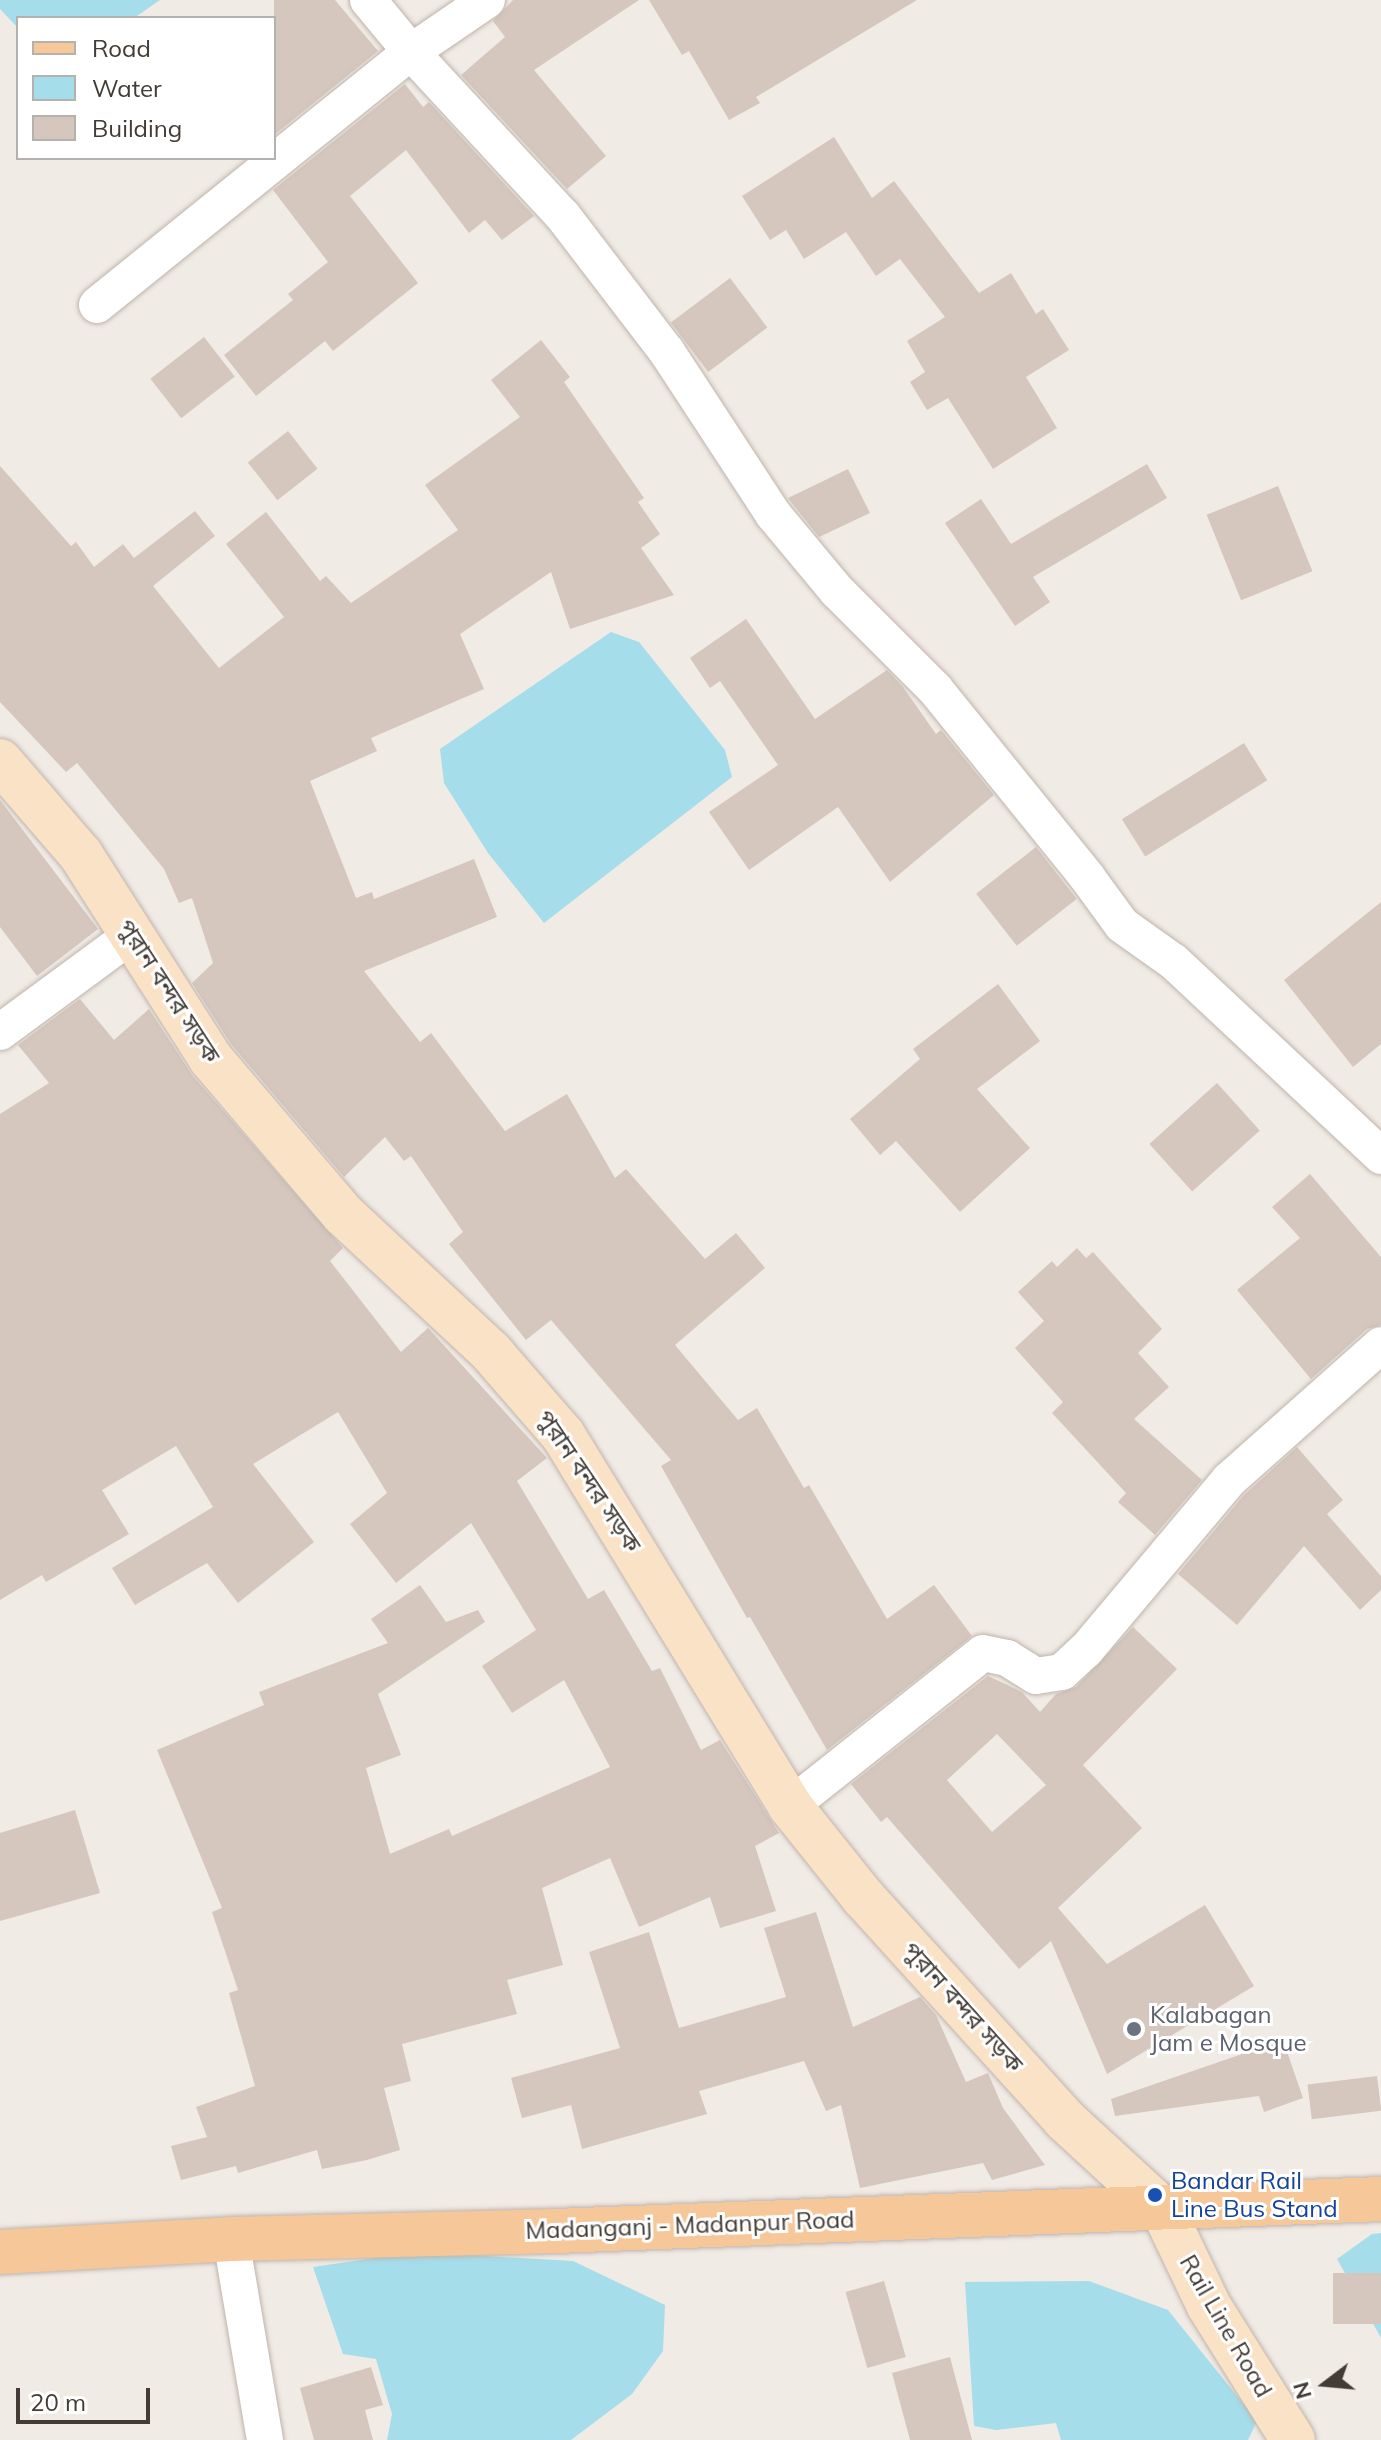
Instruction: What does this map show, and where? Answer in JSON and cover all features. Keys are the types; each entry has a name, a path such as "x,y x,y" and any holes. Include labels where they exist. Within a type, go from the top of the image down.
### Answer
{"main road":[{"name":"Madanganj - Madanpur Road","path":"0,2252 231,2239 556,2231 1044,2211 1163,2210 1381,2199"}],"street":[{"path":"368,0 411,52 563,216 667,352 773,514 837,591 935,689 1122,925 1174,962 1381,1156"},
{"path":"97,305 411,52 487,0"},
{"name":"পুরান বন্দর সড়ক","path":"0,761 81,855 211,1059 333,1202 491,1352 563,1435 790,1806 863,1897 1064,2119 1163,2210"},
{"path":"0,1032 133,934"},
{"path":"790,1806 983,1653 1007,1658 1036,1676 1062,1672 1086,1650 1229,1480 1381,1345"},
{"name":"Rail Line Road","path":"1163,2210 1209,2306 1293,2440"},
{"path":"231,2239 265,2440"}],"water":[{"path":"0,0 160,0 137,16 16,16 16,26 0,9"},
{"path":"611,632 639,642 725,750 732,777 544,923 488,853 444,783 440,749"},
{"path":"1381,2233 1381,2338 1337,2259 1372,2234"},
{"path":"416,2252 573,2261 665,2305 663,2351 632,2394 571,2440 387,2440 392,2414 376,2359 343,2354 313,2267"},
{"path":"1089,2281 1168,2310 1257,2421 1248,2440 1061,2440 1056,2423 996,2430 974,2426 965,2282"}],"building":[{"path":"274,0 335,0 378,51 276,133 276,16"},
{"path":"513,0 639,0 534,70 606,156 567,189 461,75 505,37 493,21"},
{"path":"649,0 917,0 756,97 760,103 729,120 689,51 682,55"},
{"path":"405,84 423,107 429,102 534,216 502,240 485,220 469,233 406,150 350,196 418,283 333,351 325,341 256,396 224,355 293,300 288,294 328,262 273,190"},
{"path":"834,137 872,198 894,181 979,293 1011,273 1036,314 1043,309 1069,350 1026,377 1057,428 993,469 948,398 927,410 910,382 925,372 907,341 945,317 900,259 876,276 846,232 804,259 786,230 770,240 742,196"},
{"path":"730,278 767,328 708,372 671,323"},
{"path":"204,337 235,376 181,418 150,379"},
{"path":"541,340 570,377 564,382 644,498 638,502 660,534 641,548 674,595 570,629 551,572 460,634 484,689 371,738 377,751 310,781 356,898 372,892 374,899 474,859 497,917 364,971 420,1042 431,1033 505,1131 567,1094 615,1178 626,1169 705,1259 736,1233 765,1268 675,1345 738,1420 757,1408 804,1488 809,1485 887,1619 934,1585 972,1636 827,1750 750,1617 747,1618 661,1466 671,1460 551,1320 526,1340 449,1244 463,1232 411,1156 404,1161 385,1137 344,1177 231,1044 192,983 213,963 192,898 179,903 164,869 77,763 66,772 0,702 0,466 71,546 76,542 94,567 123,544 134,558 195,511 215,536 153,586 219,668 284,617 226,544 266,512 320,581 326,576 351,603 458,530 425,485 520,417 491,380"},
{"path":"288,431 318,469 277,500 248,462"},
{"path":"1147,464 1167,498 1033,577 1050,602 1015,626 945,523 981,499 1011,544"},
{"path":"848,469 870,513 819,537 788,498"},
{"path":"1278,486 1312,571 1241,600 1207,515"},
{"path":"746,619 815,719 887,670 936,734 941,730 994,795 890,882 838,807 749,870 709,812 778,765 720,681 710,688 690,658"},
{"path":"1244,743 1267,780 1145,857 1122,819"},
{"path":"0,800 98,929 37,976 0,927"},
{"path":"1036,847 1077,899 1017,946 976,894"},
{"path":"1381,902 1381,1044 1353,1067 1284,980"},
{"path":"998,984 1040,1041 977,1089 1030,1148 960,1212 896,1141 880,1155 850,1119 920,1059 913,1049"},
{"path":"80,999 114,1040 149,1009 192,1075 343,1248 330,1261 401,1352 428,1328 547,1458 517,1481 588,1599 604,1590 652,1671 660,1668 701,1750 720,1740 779,1833 755,1846 776,1911 720,1928 710,1897 639,1927 610,1858 542,1888 563,1965 507,1980 517,2014 402,2044 411,2081 384,2088 400,2150 367,2160 322,2169 317,2150 238,2173 236,2166 181,2180 171,2146 207,2137 196,2107 255,2086 229,1993 238,1990 212,1912 222,1908 157,1750 264,1705 259,1692 388,1643 371,1619 420,1585 446,1622 478,1610 485,1622 378,1694 401,1755 366,1768 390,1854 449,1829 452,1836 610,1767 564,1680 512,1713 482,1666 536,1630 471,1523 396,1583 350,1524 387,1493 338,1412 253,1464 314,1542 238,1603 207,1563 135,1605 112,1568 213,1507 176,1446 102,1490 129,1534 46,1582 42,1575 0,1600 0,1114 49,1083 18,1045"},
{"path":"1217,1083 1260,1131 1192,1191 1149,1144"},
{"path":"1310,1174 1381,1257 1381,1325 1367,1329 1311,1379 1237,1290 1300,1238 1272,1207"},
{"path":"1077,1248 1086,1258 1093,1252 1162,1329 1138,1353 1169,1387 1134,1419 1202,1480 1155,1535 1118,1502 1126,1493 1052,1413 1063,1402 1015,1348 1044,1321 1018,1292 1052,1261 1057,1267"},
{"path":"1297,1447 1343,1500 1327,1514 1381,1576 1381,1590 1360,1610 1304,1546 1237,1625 1178,1574 1244,1495"},
{"path":"1133,1627 1177,1669 1083,1765 1142,1828 1058,1908 1107,1964 1205,1905 1254,1986 1107,2074 1051,1941 1019,1969 887,1817 881,1822 851,1784 988,1676 1022,1692 1040,1712 1056,1694 1076,1687","holes":["997,1734 1046,1785 992,1832 947,1780"]},
{"path":"75,1810 100,1893 0,1921 0,1833"},
{"path":"816,1912 853,2027 920,1997 936,2015 966,2082 988,2073 1003,2108 1045,2165 992,2180 983,2163 860,2188 841,2105 826,2111 804,2061 699,2091 707,2114 582,2149 571,2105 522,2118 511,2078 620,2048 589,1952 649,1932 679,2028 786,1997 764,1928"},
{"path":"1283,2040 1303,2098 1264,2112 1259,2096 1115,2116 1111,2099"},
{"path":"1377,2076 1381,2111 1312,2119 1308,2085"},
{"path":"1333,2273 1381,2273 1381,2324 1333,2324"},
{"path":"884,2281 906,2357 867,2368 846,2292"},
{"path":"950,2357 972,2440 910,2440 892,2373"},
{"path":"371,2367 383,2405 365,2410 373,2440 314,2440 300,2388"}],"place":[{"name":"Kalabagan Jam e Mosque","path":"1134,2029"},
{"name":"Bandar Rail Line Bus Stand","path":"1155,2195"}]}
